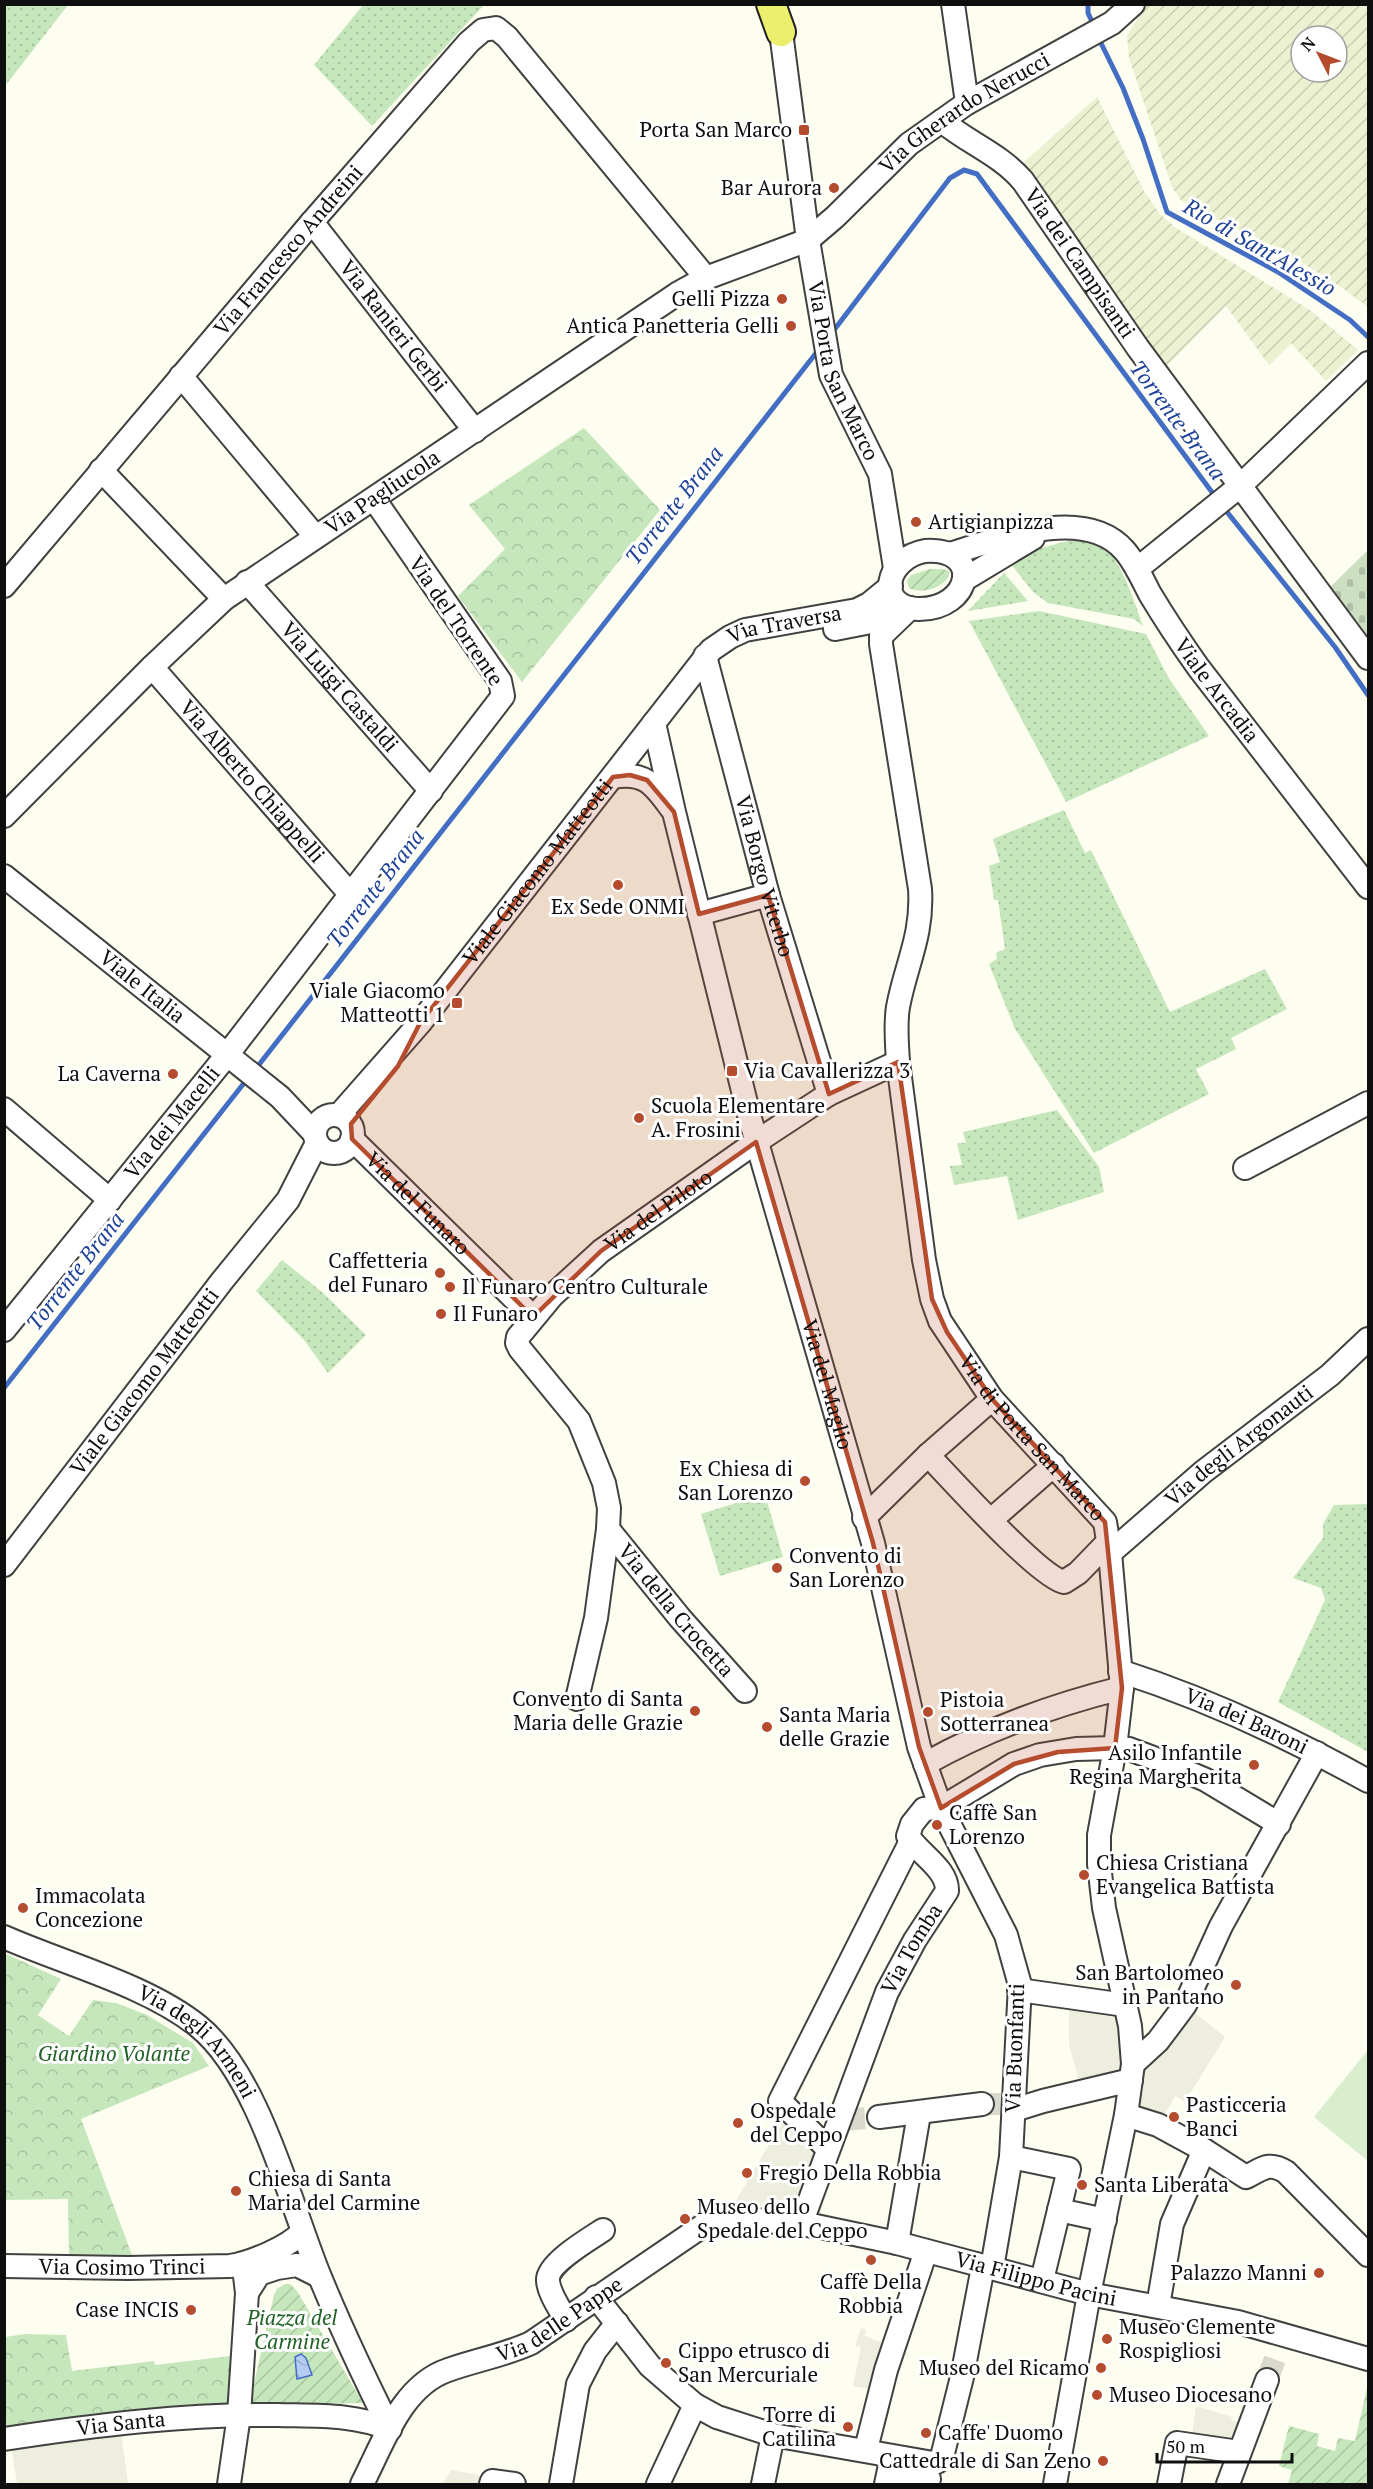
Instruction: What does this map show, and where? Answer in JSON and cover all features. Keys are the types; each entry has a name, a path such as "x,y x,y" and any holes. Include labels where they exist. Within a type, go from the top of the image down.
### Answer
{"main road":[{"path":"771,4 782,18"}],"street":[{"path":"953,4 967,103"},
{"name":"Via Gherardo Nerucci","path":"808,240 836,217 909,144 967,103 1113,23 1133,4"},
{"name":"Via Porta San Marco","path":"782,18 808,240 831,375 877,464 902,584"},
{"name":"Via Francesco Andreini","path":"4,586 312,222 469,42 483,30 490,27 501,31 706,278"},
{"name":"Via dei Campisanti","path":"942,121 964,139 1003,160 1023,181 1236,490 1368,658"},
{"name":"Via Ranieri Gerbi","path":"312,222 475,431"},
{"name":"Via Pagliucola","path":"4,816 224,598 677,294 706,278 808,240"},
{"path":"1144,564 1236,490 1367,364"},
{"path":"181,376 315,536"},
{"path":"101,470 224,598"},
{"name":"Via del Torrente","path":"233,1060 351,895 500,701 504,691 500,681 374,499"},
{"name":"Viale Arcadia","path":"950,554 1016,534 1082,528 1104,535 1144,564 1158,607 1198,667 1368,887"},
{"name":"Viale Arcadia","path":"965,579 999,557 1050,530"},
{"path":"934,551 950,554 961,563 965,579 959,593 948,602 928,608 902,584 934,551"},
{"name":"Via Luigi Castaldi","path":"247,582 431,791"},
{"name":"Via Traversa","path":"654,723 688,678 706,660 739,646 870,623 902,584"},
{"name":"Via di Porta San Marco","path":"902,584 881,636 921,900 918,937 897,1008 898,1062 924,1260 932,1299 947,1332 992,1399 1106,1522 1121,1679 1116,1748 1102,1814 1099,1849 1104,1908 1131,2037 1132,2072 1126,2115 1089,2294 1055,2484"},
{"name":"Via Borgo Viterbo","path":"706,660 768,895 829,1095"},
{"name":"Via Alberto Chiappelli","path":"152,667 351,895"},
{"name":"Viale Giacomo Matteotti","path":"4,1565 222,1281 288,1200 333,1132 654,723"},
{"name":"Via del Maglio","path":"654,723 756,1142 873,1543 925,1764"},
{"path":"613,777 630,775 646,780 657,789 674,812"},
{"name":"Viale Italia","path":"4,876 233,1060 333,1132"},
{"path":"699,914 768,895"},
{"name":"Via dei Macelli","path":"4,1330 110,1200 233,1060"},
{"name":"Via del Piloto","path":"608,1529 609,1508 604,1483 579,1421 517,1343 518,1337 533,1317 584,1264 756,1142 829,1095 898,1062"},
{"path":"1245,1168 1368,1103"},
{"path":"4,1109 110,1200"},
{"name":"Via del Funaro","path":"333,1132 533,1317"},
{"name":"Via degli Argonauti","path":"991,1520 1019,1549 1056,1581 1064,1582 1330,1375 1367,1343"},
{"path":"864,1518 928,1455 992,1399"},
{"path":"928,1455 991,1520 1054,1465"},
{"path":"577,1699 596,1618 608,1529"},
{"name":"Via della Crocetta","path":"608,1529 680,1618 745,1692"},
{"path":"925,1764 956,1747 1121,1679"},
{"name":"Via dei Baroni","path":"1121,1679 1221,1708 1317,1753 1368,1781"},
{"path":"801,2224 828,2149 780,2101 911,1841 908,1836 912,1824 924,1809 941,1808 1014,1764 1058,1752 1116,1748 1129,1749 1164,1761 1206,1780 1279,1824"},
{"path":"1012,2106 1084,2090 1132,2072 1185,2005 1221,1926 1317,1753"},
{"name":"Via Buonfanti","path":"925,1764 941,1808 1006,1935 1018,1977 1019,1990 1011,2157 942,2457 930,2475"},
{"name":"Via Tomba","path":"828,2149 841,2120 887,1992 915,1940 948,1889 941,1873 911,1841"},
{"name":"Via degli Armeni","path":"4,1937 118,1983 168,2007 198,2026 212,2039 239,2077 261,2118 303,2232"},
{"path":"1019,1990 1124,2000"},
{"path":"879,2117 919,2114 982,2104"},
{"path":"897,2243 919,2114"},
{"path":"1126,2115 1158,2125 1204,2150 1246,2177 1268,2166 1277,2166 1286,2172 1368,2255"},
{"path":"1158,2306 1172,2224 1204,2150"},
{"path":"1011,2157 1070,2169 1042,2280"},
{"path":"1059,2211 1105,2220"},
{"name":"Via Filippo Pacini","path":"737,2218 801,2224 897,2243 1089,2294 1158,2306 1280,2342 1368,2359"},
{"name":"Via delle Pappe","path":"362,2484 390,2429 410,2397 430,2379 447,2370 516,2350 541,2337 596,2297 704,2225 737,2218"},
{"path":"566,2319 548,2285 549,2274 561,2260 603,2230"},
{"path":"229,2484 239,2415 247,2293 241,2264 286,2244 303,2232 319,2276 390,2429"},
{"path":"866,2449 886,2370 926,2251"},
{"name":"Via Cosimo Trinci","path":"4,2266 128,2268 241,2264"},
{"path":"247,2293 259,2274 284,2266 302,2266 319,2276"},
{"path":"596,2297 650,2366 695,2406 717,2417 773,2435 866,2449 930,2475"},
{"path":"561,2484 578,2384 595,2351 617,2323"},
{"path":"1228,2484 1267,2380"},
{"path":"658,2484 695,2406"},
{"path":"239,2415 346,2416 390,2429"},
{"name":"Via Santa","path":"4,2439 112,2423 239,2415"},
{"path":"763,2484 773,2435"},
{"path":"1169,2484 1177,2443 1239,2452"},
{"path":"886,2484 889,2470 930,2475"}],"highlighted area":[{"path":"630,775 647,780 674,812 699,914 768,895 829,1094 898,1062 932,1299 947,1332 992,1399 1105,1522 1122,1688 1115,1748 1058,1752 1014,1764 941,1808 919,1747 873,1543 756,1142 601,1251 533,1317 352,1139 351,1124 398,1066 420,1023 613,777"}],"green space":[{"path":"4,5 68,5 5,86"},
{"path":"363,5 484,5 372,126 314,65"},
{"path":"1146,5 1368,5 1368,307 1341,287 1278,248 1190,207 1180,199 1172,187 1129,58 1127,36"},
{"path":"1097,97 1144,191 1160,214 1176,228 1310,310 1358,350 1326,381 1291,343 1269,365 1226,306 1166,367 1024,162"},
{"path":"584,428 660,510 522,682 458,596 505,549 469,505"},
{"path":"1072,540 1096,543 1107,550 1126,581 1143,626 1134,619 1048,603 1033,592 1011,564 1037,549"},
{"path":"1368,550 1368,637 1330,587"},
{"path":"930,569 949,571 949,576 941,584 931,589 919,591 909,588 907,581 911,575"},
{"path":"1004,573 1028,601 968,611"},
{"path":"1039,611 1146,634 1168,677 1209,736 1066,802 969,621"},
{"path":"1064,810 1085,853 1091,850 1170,1012 1265,969 1287,1009 1231,1038 1236,1049 1196,1069 1209,1094 1094,1153 1015,1029 989,964 997,959 996,953 1005,949 998,900 994,900 989,866 1000,862 993,839"},
{"path":"1057,1110 1099,1167 1104,1192 1018,1220 1007,1176 954,1185 950,1166 962,1165 957,1143 966,1143 963,1132"},
{"path":"282,1260 322,1292 366,1335 328,1373 304,1340 256,1291"},
{"path":"765,1494 783,1557 720,1576 701,1514"},
{"path":"1368,1504 1368,1752 1278,1702 1325,1600 1321,1588 1293,1578 1323,1538 1323,1524 1334,1505"},
{"name":"Giardino Volante","path":"4,1953 61,1979 38,2015 69,2036 93,2000 116,2003 147,2015 193,2043 209,2066 81,2119 132,2255 69,2255 68,2199 5,2200"},
{"path":"1368,2050 1368,2161 1314,2117"},
{"name":"Piazza del Carmine","path":"290,2284 297,2291 363,2403 249,2406 274,2295 277,2289"},
{"path":"25,2334 66,2335 72,2371 154,2361 155,2365 230,2356 233,2399 223,2408 5,2432 5,2337"},
{"path":"1368,2383 1368,2484 1288,2484 1292,2470 1279,2466 1289,2426 1319,2434 1317,2446 1335,2451 1338,2438 1355,2441"}],"shaded area":[{"path":"1069,2004 1108,2010 1118,2016 1125,2071 1080,2085 1069,2044"},
{"path":"1190,2009 1225,2037 1185,2102 1175,2096 1163,2118 1133,2110 1140,2069"},
{"path":"786,2116 829,2134 821,2215 729,2212"},
{"path":"861,2328 866,2330 865,2336 885,2344 880,2391 853,2386 861,2347 855,2346"},
{"path":"1196,2406 1232,2417 1231,2420 1246,2425 1235,2454 1191,2442"},
{"path":"121,2432 128,2484 17,2484 11,2445 51,2439 55,2445"},
{"path":"451,2470 500,2479 499,2484 443,2484"}],"water":[{"path":"301,2354 306,2358 312,2375 297,2379 295,2357"}],"waterway":[{"name":"Rio di Sant'Alessio","path":"1088,4 1088,13 1094,26"},
{"name":"Rio di Sant'Alessio","path":"1098,37 1123,88 1167,212 1278,272 1350,320 1368,337"},
{"name":"Torrente Brana","path":"831,334 950,178 964,170 977,174 1217,499"},
{"name":"Torrente Brana","path":"254,1071 820,348"},
{"name":"Torrente Brana","path":"1223,507 1335,647 1368,695"},
{"name":"Torrente Brana","path":"4,1388 248,1078"}],"tunnel":[{"path":"982,2104 1007,2104"},
{"path":"843,2120 879,2117"},
{"path":"1267,2380 1278,2351"}],"place":[{"name":"Porta San Marco","path":"804,130"},
{"name":"Bar Aurora","path":"834,188"},
{"name":"Gelli Pizza","path":"782,299"},
{"name":"Antica Panetteria Gelli","path":"791,326"},
{"name":"Artigianpizza","path":"916,522"},
{"name":"Ex Sede ONMI","path":"618,885"},
{"name":"Viale Giacomo Matteotti 1","path":"457,1003"},
{"name":"Via Cavallerizza 3","path":"732,1071"},
{"name":"La Caverna","path":"173,1074"},
{"name":"Scuola Elementare A. Frosini","path":"639,1118"},
{"name":"Caffetteria del Funaro","path":"440,1273"},
{"name":"Il Funaro Centro Culturale","path":"450,1287"},
{"name":"Il Funaro","path":"441,1314"},
{"name":"Ex Chiesa di San Lorenzo","path":"805,1481"},
{"name":"Convento di San Lorenzo","path":"777,1568"},
{"name":"Convento di Santa Maria delle Grazie","path":"695,1711"},
{"name":"Pistoia Sotterranea","path":"928,1712"},
{"name":"Santa Maria delle Grazie","path":"767,1727"},
{"name":"Asilo Infantile Regina Margherita","path":"1254,1765"},
{"name":"Caffè San Lorenzo","path":"937,1825"},
{"name":"Chiesa Cristiana Evangelica Battista","path":"1084,1875"},
{"name":"Immacolata Concezione","path":"23,1908"},
{"name":"San Bartolomeo in Pantano","path":"1236,1985"},
{"name":"Pasticceria Banci","path":"1174,2117"},
{"name":"Ospedale del Ceppo","path":"738,2123"},
{"name":"Fregio Della Robbia","path":"747,2173"},
{"name":"Santa Liberata","path":"1082,2185"},
{"name":"Chiesa di Santa Maria del Carmine","path":"236,2191"},
{"name":"Museo dello Spedale del Ceppo","path":"685,2219"},
{"name":"Caffè Della Robbia","path":"871,2260"},
{"name":"Palazzo Manni","path":"1319,2273"},
{"name":"Case INCIS","path":"191,2310"},
{"name":"Museo Clemente Rospigliosi","path":"1107,2339"},
{"name":"Cippo etrusco di San Mercuriale","path":"666,2363"},
{"name":"Museo del Ricamo","path":"1101,2368"},
{"name":"Museo Diocesano","path":"1097,2395"},
{"name":"Torre di Catilina","path":"848,2427"},
{"name":"Caffe' Duomo","path":"926,2433"},
{"name":"Cattedrale di San Zeno","path":"1103,2461"}]}
